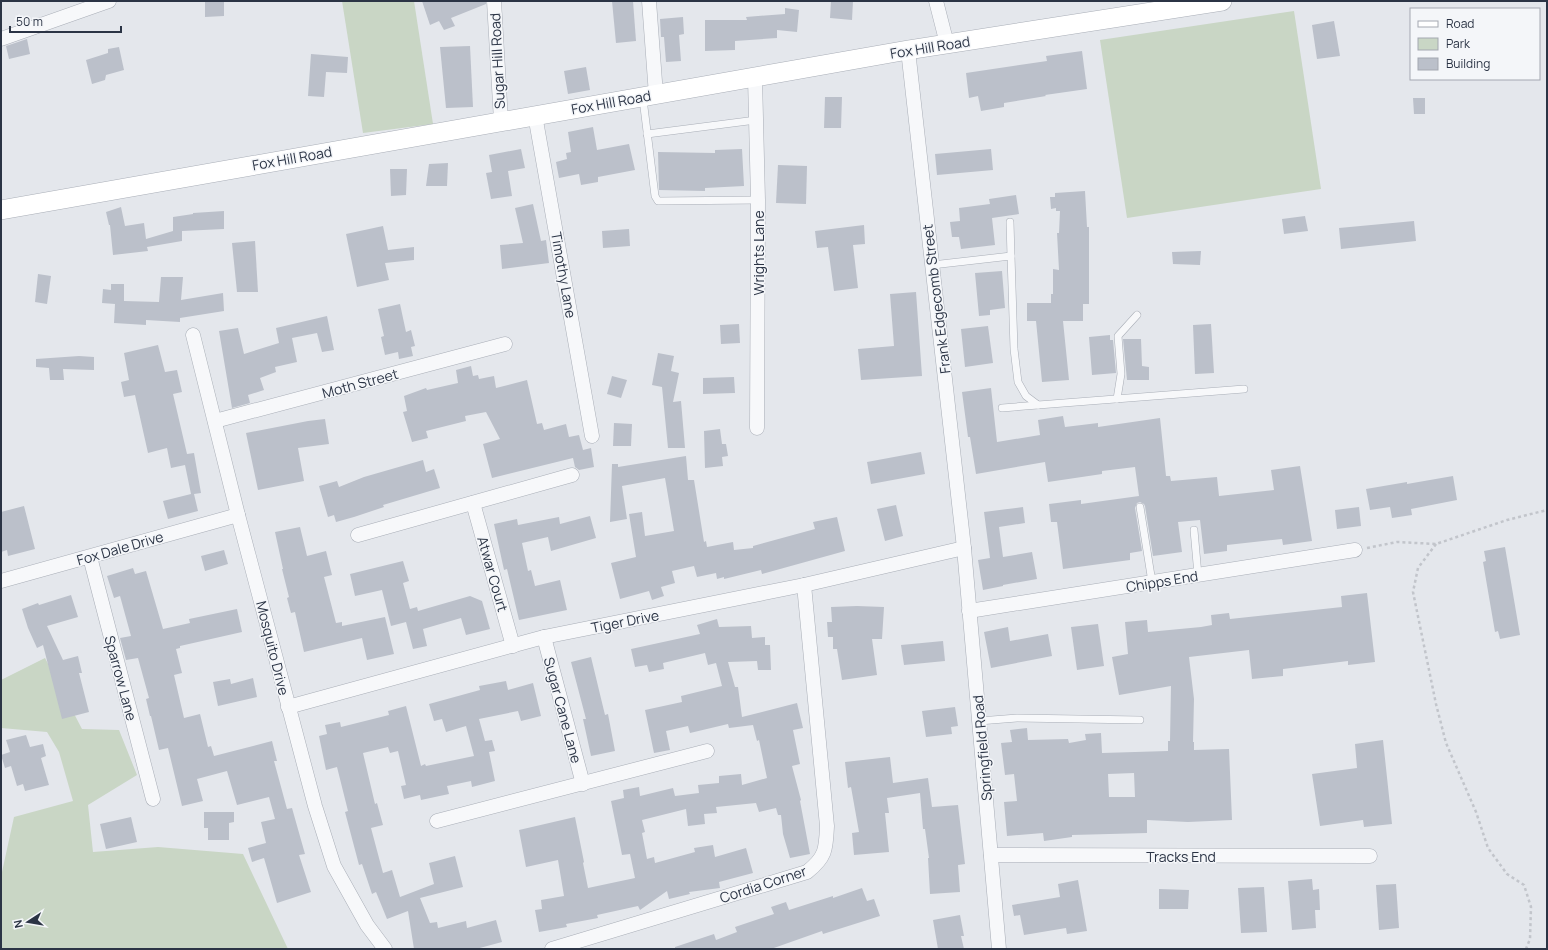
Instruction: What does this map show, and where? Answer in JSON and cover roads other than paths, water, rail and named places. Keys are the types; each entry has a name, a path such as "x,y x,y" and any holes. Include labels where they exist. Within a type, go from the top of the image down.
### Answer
{"main road":[{"name":"Fox Hill Road","path":"1,210 908,50 1222,1"}],"street":[{"path":"1,39 109,1"},
{"name":"Sugar Hill Road","path":"494,1 501,121"},
{"path":"649,1 649,96"},
{"path":"936,1 947,44"},
{"name":"Frank Edgecomb Street","path":"908,50 964,548"},
{"name":"Wrights Lane","path":"755,78 758,200 758,428"},
{"name":"Timothy Lane","path":"535,115 592,436"},
{"name":"Mosquito Drive","path":"193,335 238,515 315,806 334,866 367,925 385,949"},
{"name":"Moth Street","path":"215,421 505,344"},
{"path":"358,535 572,475"},
{"name":"Atwar Court","path":"473,503 513,646"},
{"name":"Fox Dale Drive","path":"1,581 238,515"},
{"name":"Tiger Drive","path":"288,707 544,637 804,585 964,548"},
{"name":"Springfield Road","path":"964,548 999,949"},
{"name":"Chipps End","path":"969,611 1355,550"},
{"name":"Sparrow Lane","path":"90,557 153,799"},
{"name":"Cordia Corner","path":"552,949 807,872 819,862 826,848 827,826 804,585"},
{"name":"Sugar Cane Lane","path":"544,637 583,784"},
{"path":"437,821 707,751"},
{"name":"Tracks End","path":"991,856 1370,856"}],"lane":[{"path":"649,96 647,134 655,196 658,201 758,200"},
{"path":"647,134 756,120"},
{"path":"1010,222 1014,350 1018,382 1026,396 1038,404"},
{"path":"932,265 1011,256"},
{"path":"1117,399 1121,374 1118,336 1137,315"},
{"path":"1002,408 1244,389"},
{"path":"1140,507 1152,582"},
{"path":"1194,530 1198,575"},
{"path":"979,721 1017,718 1140,720"}]}
